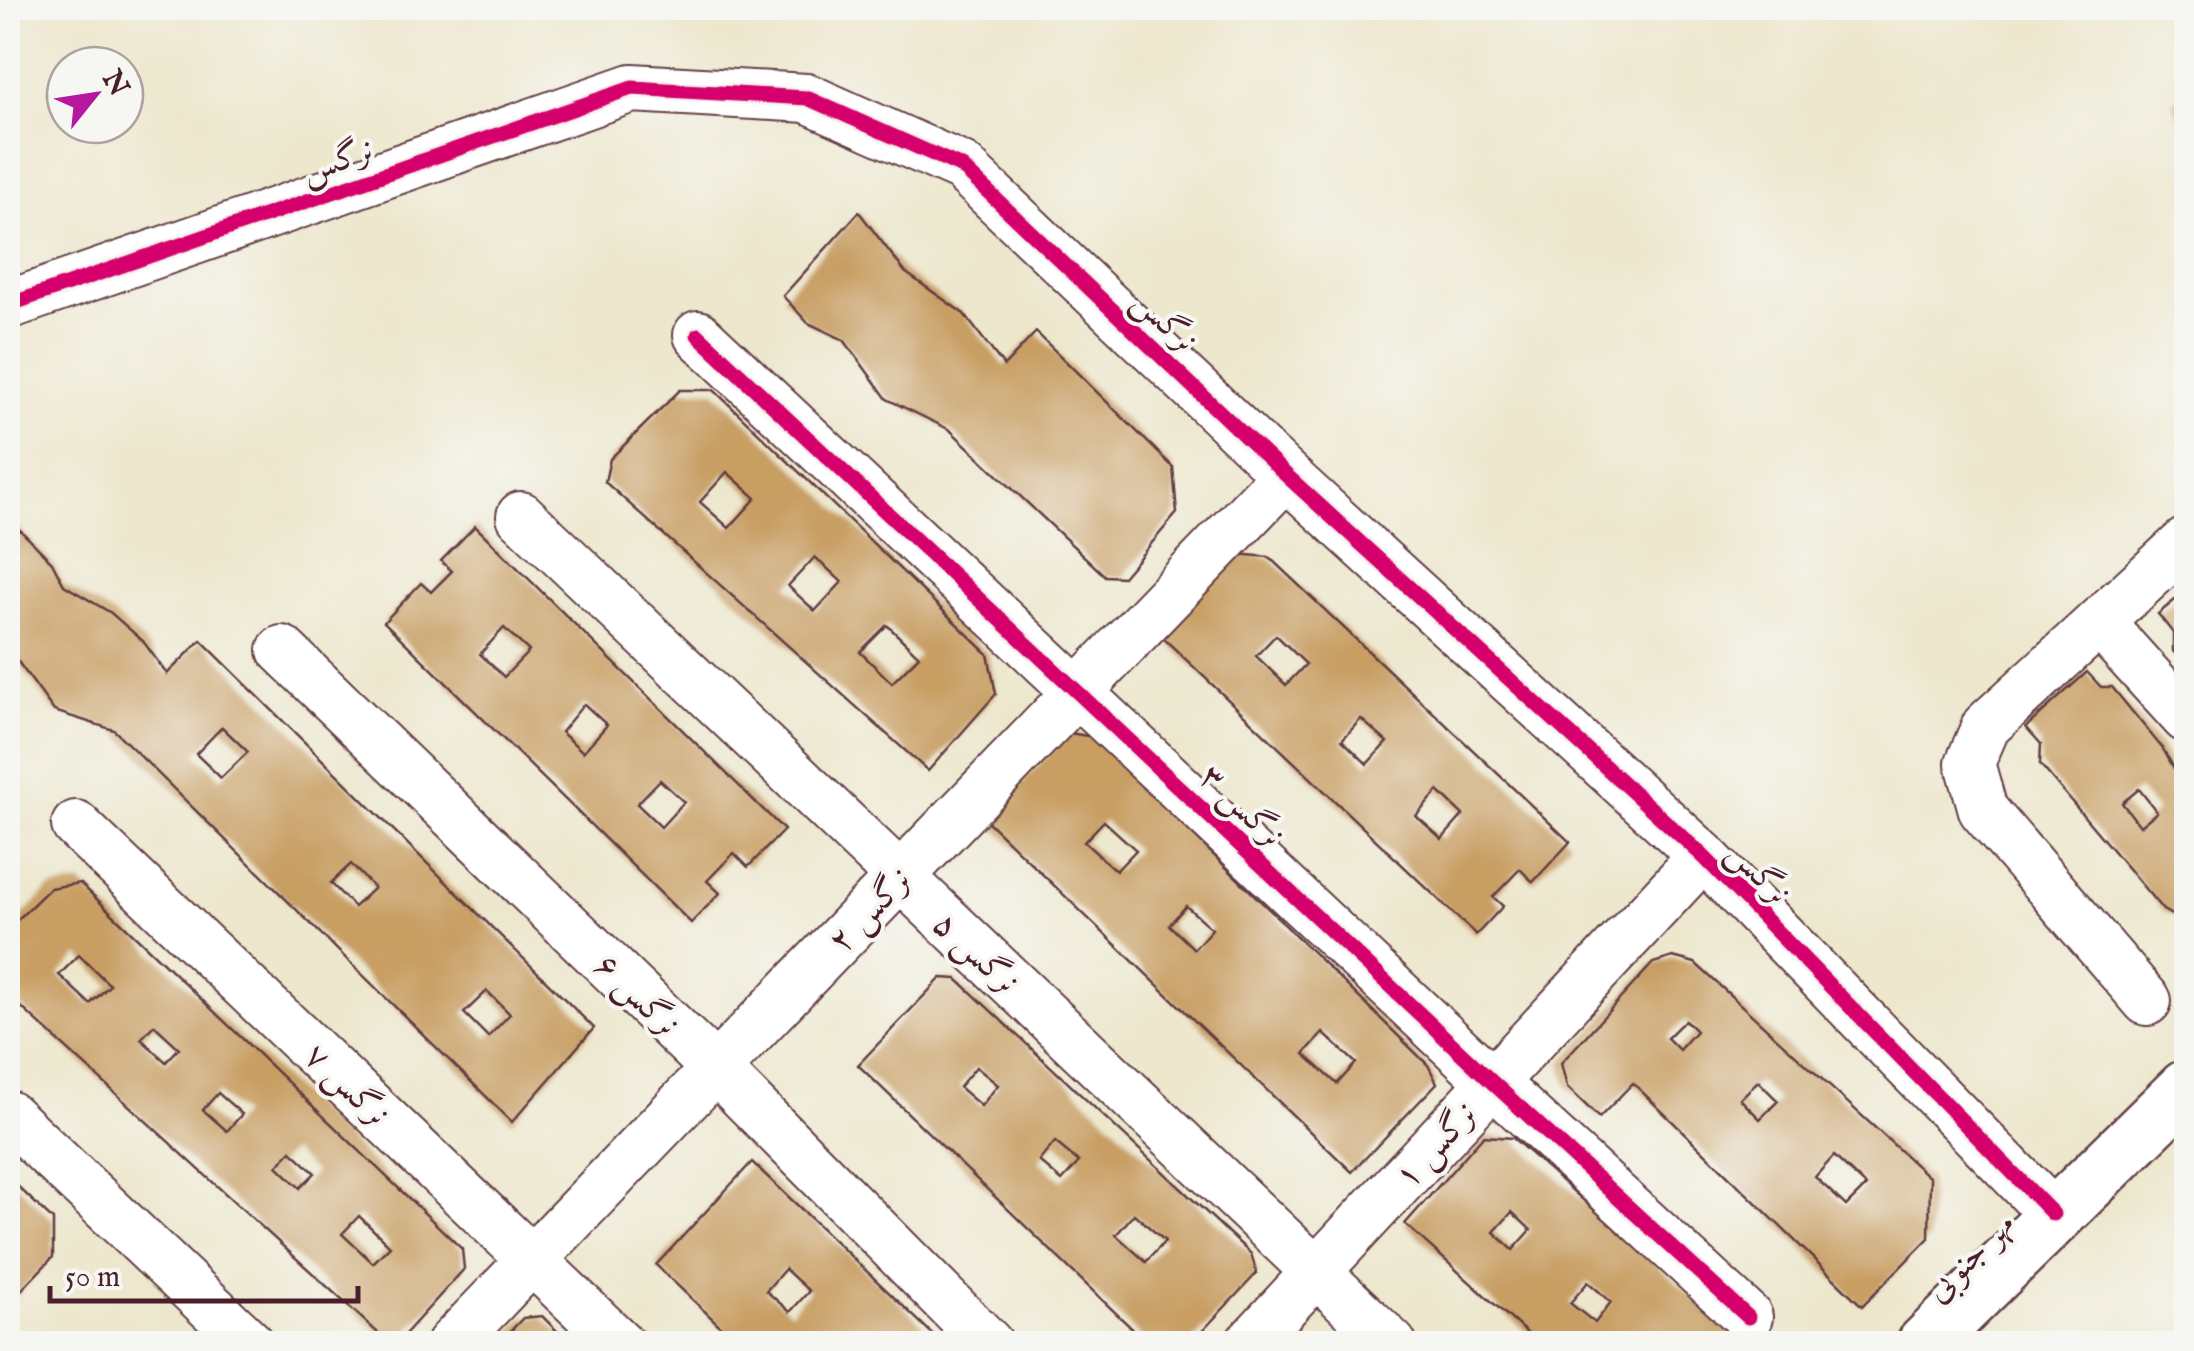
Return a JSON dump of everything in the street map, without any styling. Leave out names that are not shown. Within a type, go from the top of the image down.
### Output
[{"type":"street","name":"نرگس","points":[[8,305],[632,88],[807,98],[962,168],[1286,475],[1703,856],[2053,1214]]},
{"type":"street","name":"نرگس ۳","points":[[698,336],[1492,1082],[1748,1316]]},
{"type":"street","name":"نرگس ۲","points":[[451,1344],[1286,475]]},
{"type":"street","name":"نرگس ۵","points":[[521,516],[898,879],[1318,1270],[1392,1344]]},
{"type":"street","points":[[2147,1000],[1983,810],[1970,764],[1986,726],[2186,542]]},
{"type":"street","points":[[2099,622],[2186,718]]},
{"type":"street","name":"نرگس ۶","points":[[282,650],[716,1069],[989,1344]]},
{"type":"street","name":"نرگس ۷","points":[[76,825],[620,1344]]},
{"type":"street","name":"نرگس ۱","points":[[1249,1344],[1703,856]]},
{"type":"street","name":"مهر جنوبی","points":[[1925,1344],[2053,1214],[2186,1088]]},
{"type":"street","points":[[8,1115],[250,1344]]},
{"type":"building","points":[[2186,96],[2186,136],[2173,102]]},
{"type":"building","points":[[859,212],[905,272],[964,314],[1004,366],[1036,332],[1173,467],[1177,513],[1123,577],[1105,576],[950,430],[887,399],[844,340],[808,323],[783,296]]},
{"type":"building","points":[[680,390],[714,390],[988,654],[996,694],[928,771],[605,482],[610,459]],"holes":[[[727,472],[756,498],[729,528],[700,502]],[[815,557],[842,582],[815,611],[788,586]],[[887,625],[919,656],[892,683],[860,652]]]},
{"type":"building","points":[[8,518],[52,562],[64,585],[111,613],[143,641],[167,674],[201,640],[594,1028],[512,1122],[114,730],[54,711],[8,648]],"holes":[[[222,727],[248,752],[221,778],[196,754]],[[351,864],[374,888],[354,907],[331,883]],[[487,991],[510,1014],[488,1037],[464,1013]]]},
{"type":"building","points":[[475,526],[784,830],[748,867],[734,853],[707,881],[720,893],[691,923],[384,622],[421,583],[431,592],[452,571],[441,561]],"holes":[[[504,628],[529,651],[504,677],[480,654]],[[584,704],[607,725],[583,752],[561,732]],[[660,780],[684,802],[661,827],[637,804]]]},
{"type":"building","points":[[1235,554],[1269,557],[1570,842],[1533,882],[1520,869],[1493,897],[1503,906],[1476,935],[1159,634]],"holes":[[[1276,635],[1306,664],[1286,685],[1256,656]],[[1361,719],[1387,742],[1367,764],[1342,740]],[[1438,791],[1463,815],[1442,839],[1416,816]]]},
{"type":"building","points":[[2186,591],[2186,667],[2173,651],[2173,633],[2158,614]]},
{"type":"building","points":[[2087,672],[2101,687],[2112,687],[2163,749],[2176,772],[2186,777],[2186,923],[2163,910],[2040,764],[2041,744],[2026,727]],"holes":[[[2139,789],[2157,812],[2140,826],[2122,803]]]},
{"type":"building","points":[[1069,733],[1093,737],[1428,1065],[1437,1083],[1352,1172],[986,820]],"holes":[[[1104,821],[1136,850],[1116,871],[1084,842]],[[1186,906],[1212,929],[1194,949],[1169,925]],[[1323,1033],[1356,1063],[1337,1084],[1304,1054]]]},
{"type":"building","points":[[80,883],[462,1249],[464,1269],[396,1344],[390,1344],[8,995],[8,929],[50,888]],"holes":[[[79,955],[110,985],[90,1004],[59,975]],[[154,1025],[179,1048],[166,1062],[141,1039]],[[218,1093],[242,1114],[227,1131],[203,1110]],[[291,1151],[315,1173],[300,1188],[277,1166]],[[359,1216],[390,1246],[373,1263],[342,1234]]]},
{"type":"building","points":[[1673,957],[1695,963],[1930,1178],[1929,1238],[1862,1306],[1633,1083],[1599,1118],[1567,1087],[1561,1063],[1653,963]],"holes":[[[1685,1020],[1696,1031],[1679,1050],[1667,1038]],[[1758,1081],[1778,1101],[1760,1119],[1740,1099]],[[1834,1156],[1866,1186],[1846,1206],[1815,1177]]]},
{"type":"building","points":[[941,978],[957,979],[1251,1254],[1257,1273],[1190,1344],[1148,1344],[858,1065]],"holes":[[[976,1067],[998,1085],[981,1106],[959,1087]],[[1055,1142],[1079,1162],[1062,1181],[1039,1161]],[[1134,1214],[1165,1241],[1146,1262],[1116,1235]]]},
{"type":"building","points":[[1483,1136],[1513,1138],[1746,1344],[1539,1344],[1405,1224]],"holes":[[[1512,1212],[1531,1230],[1513,1250],[1494,1232]],[[1588,1282],[1611,1302],[1595,1323],[1570,1303]]]},
{"type":"building","points":[[752,1162],[943,1344],[739,1344],[656,1265]],"holes":[[[785,1269],[809,1291],[790,1312],[766,1291]]]},
{"type":"building","points":[[8,1177],[53,1220],[53,1257],[8,1304]]},
{"type":"building","points":[[542,1316],[570,1344],[498,1344],[523,1318]]},
{"type":"cycle path","points":[[8,305],[632,88],[807,98],[962,167],[1286,475],[1703,856],[2053,1214]]},
{"type":"cycle path","points":[[698,335],[1492,1082],[1748,1317]]}]
